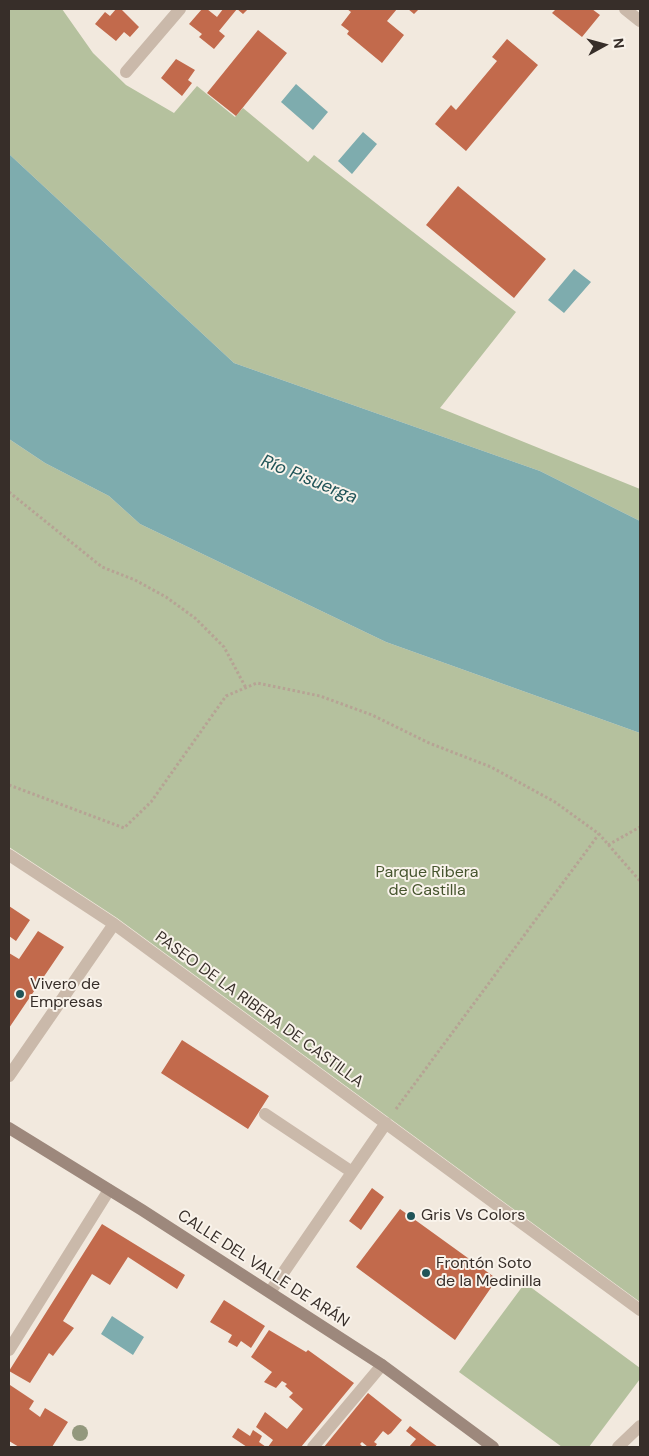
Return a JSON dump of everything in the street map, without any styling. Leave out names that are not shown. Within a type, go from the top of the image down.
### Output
[{"type":"street","points":[[126,72],[180,9]]},
{"type":"street","points":[[625,9],[640,21]]},
{"type":"street","name":"PASEO DE LA RIBERA DE CASTILLA","points":[[9,856],[114,924],[640,1310]]},
{"type":"street","points":[[9,1076],[114,924]]},
{"type":"street","points":[[265,1114],[352,1172]]},
{"type":"street","points":[[270,1292],[386,1123]]},
{"type":"street","name":"CALLE DEL VALLE DE ARÁN","points":[[9,1128],[110,1190],[382,1365],[494,1447]]},
{"type":"street","points":[[9,1350],[110,1190]]},
{"type":"street","points":[[313,1447],[382,1365]]},
{"type":"street","points":[[618,1447],[640,1426]]},
{"type":"path","points":[[9,492],[102,567],[135,580],[166,597],[195,618],[224,646],[246,688]]},
{"type":"path","points":[[9,785],[124,828],[151,802],[226,696],[257,684],[320,696],[372,715],[429,743],[491,767],[556,802],[599,834],[640,881]]},
{"type":"path","points":[[608,845],[640,827]]},
{"type":"path","points":[[386,1123],[599,834]]},
{"type":"green space","points":[[9,9],[62,9],[93,53],[126,85],[174,113],[197,86],[235,117],[243,108],[308,162],[314,155],[516,312],[440,408],[640,489],[640,521],[540,471],[234,363],[9,154]]},
{"type":"green space","name":"Parque Ribera de Castilla","points":[[9,439],[45,463],[109,496],[140,524],[386,642],[640,733],[640,1302],[117,918],[9,847]]},
{"type":"green space","points":[[525,1283],[640,1368],[640,1379],[589,1447],[562,1447],[459,1372]]},
{"type":"water","points":[[296,84],[328,112],[313,130],[281,102]]},
{"type":"water","points":[[363,132],[377,144],[352,174],[338,161]]},
{"type":"water","name":"Río Pisuerga","points":[[9,154],[234,363],[540,471],[640,521],[640,733],[386,642],[140,524],[109,496],[45,463],[9,439]]},
{"type":"water","points":[[574,269],[591,282],[564,313],[548,300]]},
{"type":"water","points":[[112,1316],[144,1337],[133,1355],[101,1334]]},
{"type":"building","points":[[116,9],[121,9],[139,27],[130,37],[124,32],[116,41],[95,24],[105,12],[110,16]]},
{"type":"building","points":[[202,9],[207,9],[217,17],[223,9],[237,9],[219,31],[225,36],[214,49],[199,37],[202,34],[189,24]]},
{"type":"building","points":[[237,9],[248,9],[243,14]]},
{"type":"building","points":[[347,9],[397,9],[387,21],[404,35],[382,63],[347,34],[349,31],[341,25],[351,12]]},
{"type":"building","points":[[408,9],[419,9],[414,14]]},
{"type":"building","points":[[556,9],[592,9],[600,15],[582,37],[552,13]]},
{"type":"building","points":[[258,30],[287,53],[236,116],[207,93]]},
{"type":"building","points":[[507,39],[538,65],[466,151],[435,124],[451,105],[456,110],[497,61],[492,57]]},
{"type":"building","points":[[176,59],[195,70],[188,80],[192,83],[182,96],[161,78]]},
{"type":"building","points":[[458,186],[546,259],[514,298],[426,225]]},
{"type":"building","name":"Vivero de Empresas","points":[[9,906],[30,920],[16,941],[9,936]]},
{"type":"building","name":"Vivero de Empresas","points":[[38,931],[64,947],[9,1028],[9,953],[19,959]]},
{"type":"building","points":[[182,1040],[269,1096],[248,1129],[161,1073]]},
{"type":"building","points":[[372,1188],[384,1197],[361,1230],[349,1221]]},
{"type":"building","name":"Frontón Soto de la Medinilla","points":[[400,1209],[497,1279],[455,1340],[356,1267]]},
{"type":"building","points":[[102,1224],[185,1275],[177,1289],[128,1257],[110,1285],[92,1274],[63,1321],[74,1328],[53,1356],[49,1353],[30,1383],[9,1371]]},
{"type":"building","points":[[224,1300],[265,1326],[251,1348],[241,1341],[237,1347],[228,1342],[232,1335],[210,1322]]},
{"type":"building","points":[[269,1330],[306,1352],[308,1350],[354,1383],[301,1447],[268,1447],[273,1440],[256,1427],[265,1412],[287,1429],[303,1409],[289,1397],[293,1393],[285,1386],[287,1384],[282,1381],[276,1388],[264,1382],[272,1372],[251,1357]]},
{"type":"building","points":[[10,1385],[34,1401],[29,1409],[40,1417],[45,1408],[68,1422],[52,1447],[19,1447],[9,1441]]},
{"type":"building","points":[[368,1393],[402,1420],[388,1435],[383,1431],[374,1442],[377,1444],[375,1447],[368,1447],[362,1442],[360,1444],[363,1447],[324,1447]]},
{"type":"building","points":[[410,1426],[438,1447],[409,1447],[416,1439],[406,1431]]},
{"type":"building","points":[[238,1428],[250,1436],[253,1430],[262,1436],[259,1442],[266,1447],[247,1447],[232,1437]]},
{"type":"place","name":"Vivero de Empresas","points":[[20,994]]},
{"type":"place","name":"Gris Vs Colors","points":[[411,1216]]},
{"type":"place","name":"Frontón Soto de la Medinilla","points":[[426,1273]]}]
